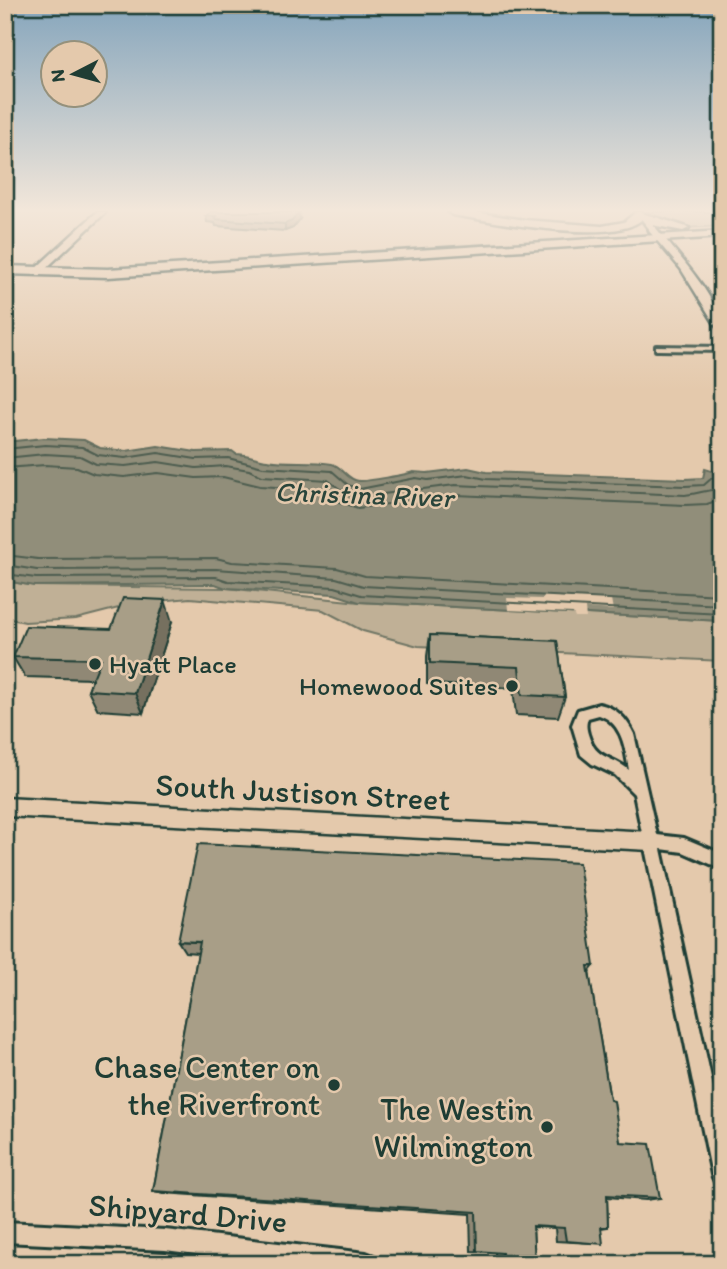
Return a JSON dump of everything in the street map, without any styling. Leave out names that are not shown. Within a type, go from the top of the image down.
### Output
[{"type":"main road","points":[[25,271],[108,274],[150,271]]},
{"type":"street","points":[[685,271],[722,327]]},
{"type":"street","points":[[659,348],[722,349]]},
{"type":"street","points":[[640,790],[620,771],[597,760],[586,751],[579,725],[583,714],[595,710],[606,711],[623,724],[630,741],[722,1175]]},
{"type":"street","name":"South Justison Street","points":[[5,807],[650,841]]},
{"type":"street","points":[[650,841],[684,845],[722,862]]},
{"type":"street","name":"Shipyard Drive","points":[[5,1232],[165,1240],[301,1259],[366,1264]]},
{"type":"shaded area","points":[[5,581],[35,586],[226,588],[359,602],[722,621],[722,661],[418,646],[363,631],[323,610],[190,598],[138,603],[76,619],[25,622],[5,618]]},
{"type":"water","name":"Christina River","points":[[44,438],[84,440],[100,448],[126,451],[158,446],[196,452],[232,451],[275,461],[324,463],[336,465],[351,478],[359,481],[413,472],[468,468],[486,472],[685,479],[703,478],[705,469],[722,474],[722,621],[359,602],[334,594],[226,588],[215,584],[35,586],[5,581],[5,442]]},
{"type":"pier","points":[[543,596],[611,599],[613,610],[585,608],[586,618],[575,618],[573,613],[508,610],[507,598],[543,599]]},
{"type":"building","points":[[123,598],[165,600],[135,693],[88,690],[101,659],[13,657],[26,626],[111,629]]},
{"type":"building","points":[[430,635],[557,641],[565,697],[522,695],[519,667],[430,663]]},
{"type":"building","name":"Chase Center on the Riverfront","points":[[198,844],[579,863],[594,966],[588,966],[610,1100],[614,1101],[620,1142],[650,1144],[660,1198],[607,1195],[608,1227],[601,1227],[603,1244],[566,1241],[564,1228],[533,1226],[535,1264],[502,1264],[502,1253],[477,1251],[476,1212],[153,1191],[200,942],[178,941]]},
{"type":"place","name":"Hyatt Place","points":[[95,664]]},
{"type":"place","name":"Homewood Suites","points":[[512,686]]},
{"type":"place","name":"Chase Center on the Riverfront","points":[[334,1085]]},
{"type":"place","name":"The Westin Wilmington","points":[[547,1127]]}]
